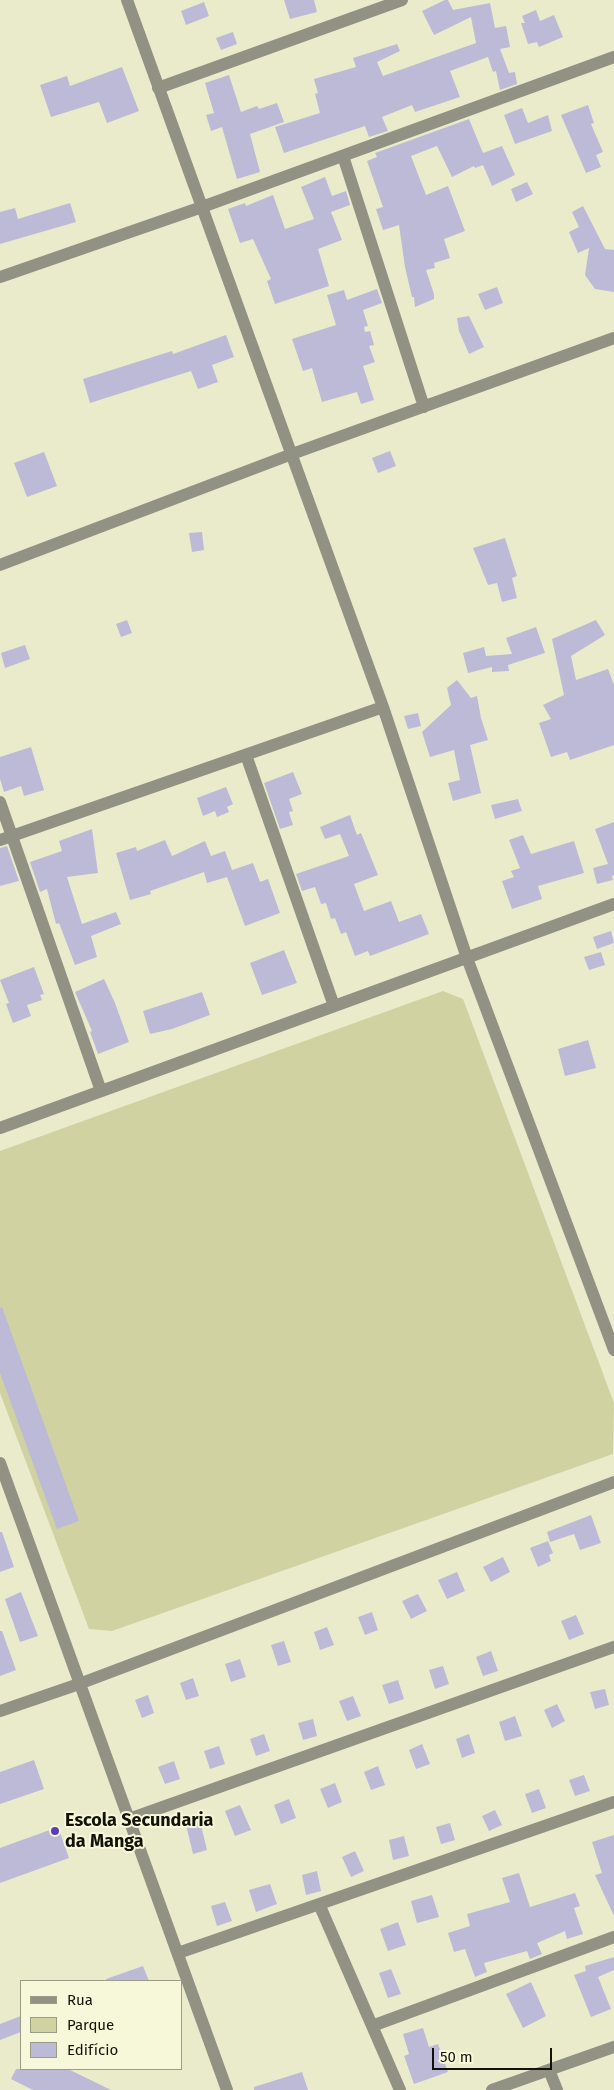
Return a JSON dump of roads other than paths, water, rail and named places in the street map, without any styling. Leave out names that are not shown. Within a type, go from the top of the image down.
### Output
[{"type":"street","points":[[126,0],[383,708],[468,958],[614,1350]]},
{"type":"street","points":[[158,88],[402,0]]},
{"type":"street","points":[[0,277],[202,207],[614,57]]},
{"type":"street","points":[[343,156],[424,407]]},
{"type":"street","points":[[0,565],[292,454],[614,338]]},
{"type":"street","points":[[6,837],[383,708]]},
{"type":"street","points":[[246,754],[334,1006]]},
{"type":"street","points":[[0,802],[6,837],[101,1091]]},
{"type":"street","points":[[0,1128],[614,904]]},
{"type":"street","points":[[0,1463],[227,2090]]},
{"type":"street","points":[[0,1711],[79,1684],[614,1482]]},
{"type":"street","points":[[129,1819],[614,1647]]},
{"type":"street","points":[[178,1953],[614,1802]]},
{"type":"street","points":[[319,1904],[400,2090]]},
{"type":"street","points":[[372,2026],[614,1937]]},
{"type":"street","points":[[492,2090],[614,2047]]},
{"type":"street","points":[[549,2070],[557,2090]]},
{"type":"place","name":"Escola Secundaria da Manga","points":[[55,1831]]}]
